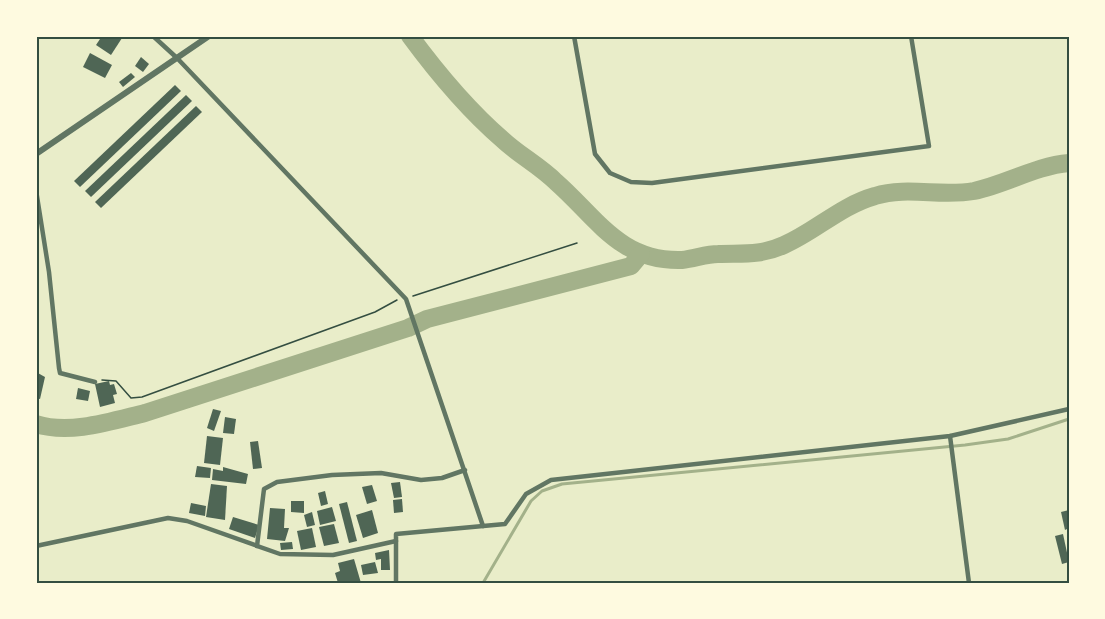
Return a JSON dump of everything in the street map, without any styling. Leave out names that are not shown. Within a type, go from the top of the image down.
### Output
[{"type":"street","points":[[153,36],[177,58],[404,298],[483,526]]},
{"type":"street","points":[[36,154],[209,36]]},
{"type":"street","points":[[574,36],[595,154],[610,173],[631,182],[652,183],[929,146],[911,36]]},
{"type":"street","points":[[36,190],[50,272],[60,373],[95,382]]},
{"type":"street","points":[[396,583],[396,534],[505,524],[526,494],[552,480],[950,436],[1069,409]]},
{"type":"street","points":[[950,436],[969,583]]},
{"type":"street","points":[[257,546],[264,489],[277,482],[359,473],[381,473],[421,480],[442,478],[465,471]]},
{"type":"street","points":[[36,546],[168,518],[187,521],[280,554],[333,555],[396,541]]},
{"type":"path","points":[[95,382],[116,381],[131,398],[142,397],[375,312],[404,298],[418,296],[577,243]]},
{"type":"building","points":[[102,36],[122,38],[111,55],[96,45]]},
{"type":"building","points":[[90,53],[112,65],[105,78],[83,67]]},
{"type":"building","points":[[141,57],[149,64],[143,72],[135,66]]},
{"type":"building","points":[[131,73],[135,77],[123,87],[119,82]]},
{"type":"building","points":[[175,85],[181,91],[80,187],[74,181]]},
{"type":"building","points":[[186,95],[192,101],[91,197],[85,191]]},
{"type":"building","points":[[196,106],[202,112],[101,208],[95,202]]},
{"type":"building","points":[[36,372],[45,377],[40,399],[36,398]]},
{"type":"building","points":[[109,381],[110,385],[114,384],[117,394],[113,395],[115,403],[100,407],[95,384]]},
{"type":"building","points":[[78,388],[90,391],[88,401],[76,399]]},
{"type":"building","points":[[213,409],[221,411],[214,431],[207,428]]},
{"type":"building","points":[[225,417],[236,419],[234,434],[223,433]]},
{"type":"building","points":[[207,436],[223,438],[220,465],[204,463]]},
{"type":"building","points":[[258,441],[262,468],[253,469],[250,442]]},
{"type":"building","points":[[197,466],[211,468],[210,478],[195,477]]},
{"type":"building","points":[[223,467],[248,474],[246,484],[212,480],[213,469],[223,471]]},
{"type":"building","points":[[400,482],[402,497],[394,498],[391,483]]},
{"type":"building","points":[[211,484],[227,486],[225,520],[206,517]]},
{"type":"building","points":[[372,485],[377,501],[367,504],[362,487]]},
{"type":"building","points":[[325,491],[328,504],[321,506],[318,493]]},
{"type":"building","points":[[402,499],[403,512],[394,513],[393,500]]},
{"type":"building","points":[[291,501],[304,501],[304,513],[291,512]]},
{"type":"building","points":[[347,502],[357,541],[349,543],[339,504]]},
{"type":"building","points":[[191,503],[206,506],[205,516],[189,513]]},
{"type":"building","points":[[332,507],[336,521],[320,525],[317,511]]},
{"type":"building","points":[[270,508],[285,509],[284,528],[289,528],[285,541],[267,539]]},
{"type":"building","points":[[372,510],[378,533],[363,538],[356,515]]},
{"type":"building","points":[[1069,510],[1069,528],[1065,530],[1061,512]]},
{"type":"building","points":[[312,512],[315,525],[307,527],[304,515]]},
{"type":"building","points":[[233,517],[259,525],[255,538],[229,529]]},
{"type":"building","points":[[334,524],[339,543],[324,546],[319,527]]},
{"type":"building","points":[[312,528],[316,547],[301,550],[297,531]]},
{"type":"building","points":[[1063,534],[1069,562],[1062,564],[1055,536]]},
{"type":"building","points":[[292,542],[293,549],[281,550],[280,543]]},
{"type":"building","points":[[389,550],[390,570],[381,570],[381,559],[376,560],[375,553]]},
{"type":"building","points":[[354,559],[361,583],[338,583],[335,573],[340,571],[338,563]]},
{"type":"building","points":[[375,562],[378,573],[363,575],[361,565]]},
{"type":"waterway","points":[[410,36],[454,91],[503,140],[550,176],[611,235],[642,254],[660,259],[682,260],[714,254],[767,251],[796,239],[839,212],[875,196],[899,192],[962,193],[974,191],[1033,171],[1069,163]]},
{"type":"waterway","points":[[36,424],[49,427],[77,427],[145,413],[408,328],[427,319],[631,266],[641,254]]},
{"type":"waterway","points":[[483,583],[531,501],[542,491],[562,484],[965,445],[1008,439],[1069,419]]}]
